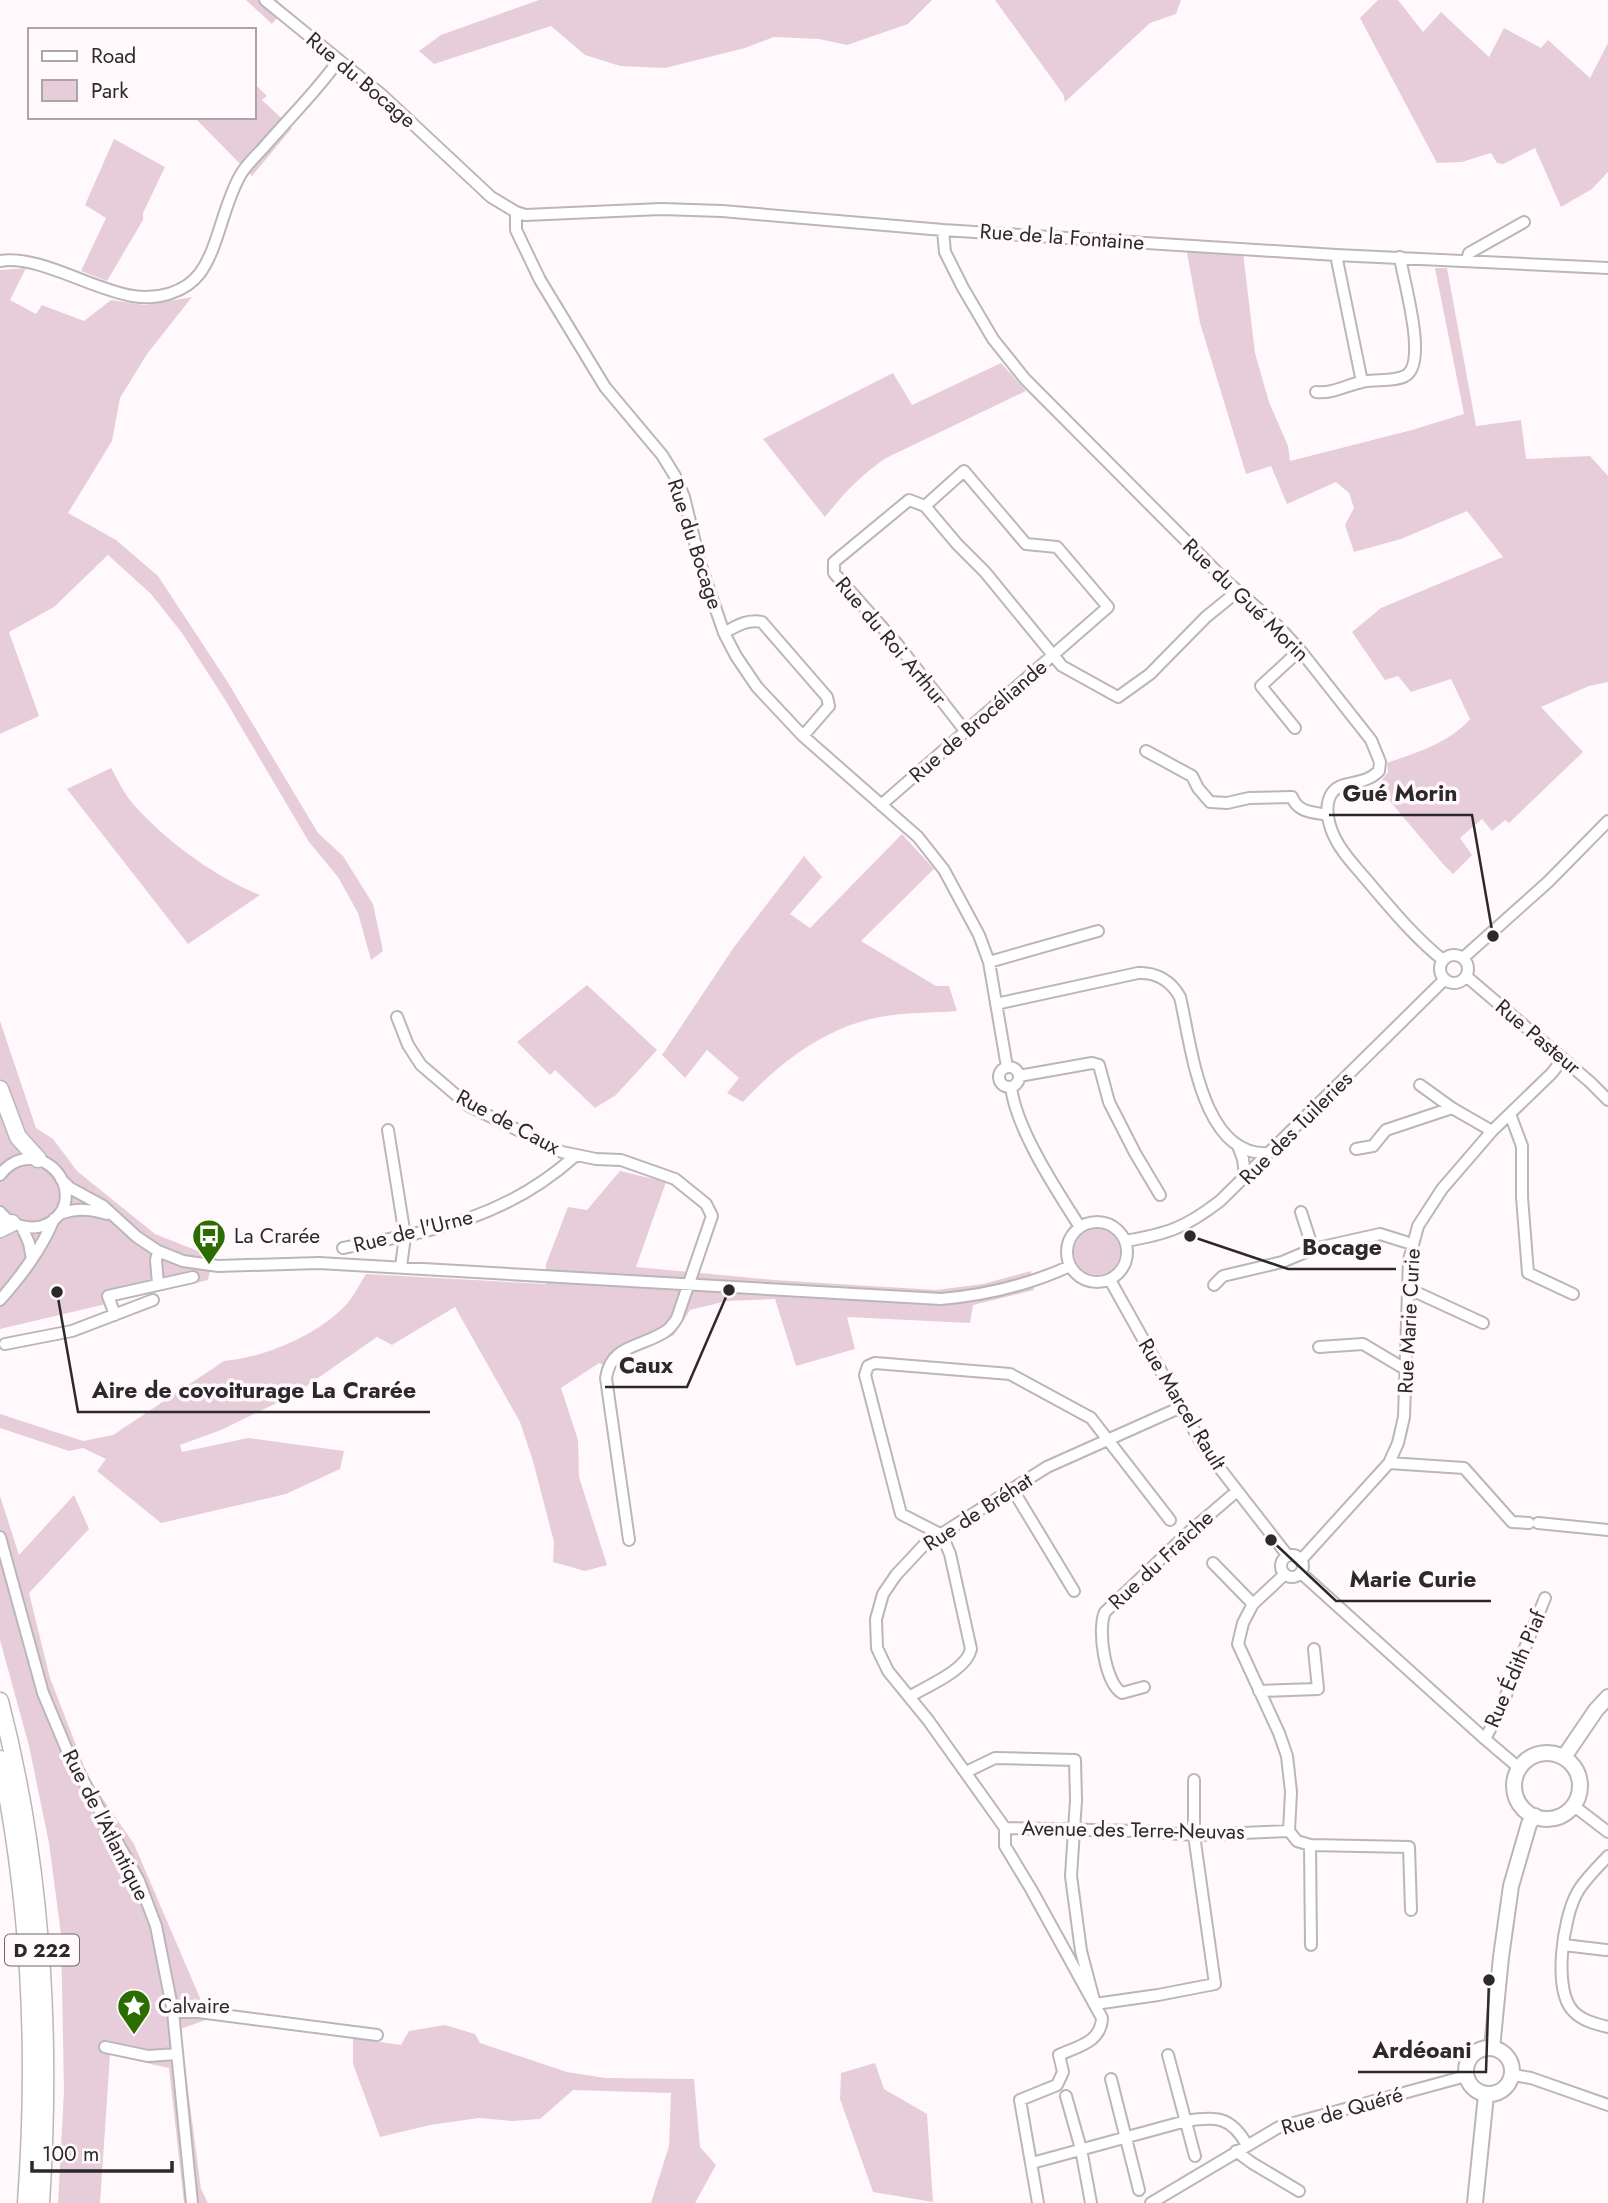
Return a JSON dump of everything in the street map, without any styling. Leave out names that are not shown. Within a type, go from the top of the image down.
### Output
[{"type":"highway","points":[[0,1089],[18,1137],[38,1159]]},
{"type":"highway","name":"D 222","points":[[0,1702],[28,1835],[43,1962],[47,2059],[41,2203]]},
{"type":"highway","name":"D 222","points":[[0,1759],[18,1857],[31,2001],[33,2058],[26,2203]]},
{"type":"main road","points":[[1564,1757],[1608,1697]]},
{"type":"main road","points":[[1544,1753],[1564,1757],[1578,1774],[1579,1796],[1574,1806],[1556,1818],[1545,1819],[1526,1812],[1516,1796],[1516,1777],[1520,1768],[1526,1760],[1544,1753]]},
{"type":"main road","points":[[1492,2048],[1511,1886],[1529,1824],[1535,1816]]},
{"type":"main road","points":[[1485,2048],[1492,2048],[1506,2054],[1513,2075],[1506,2088],[1486,2095],[1473,2089],[1466,2076],[1468,2061],[1472,2055],[1485,2048]]},
{"type":"main road","points":[[1475,2203],[1486,2095]]},
{"type":"street","name":"Rue du Bocage","points":[[265,0],[383,96],[491,197],[516,212],[516,230],[540,280],[605,387],[662,455],[675,476],[684,497],[700,563],[724,633],[736,656],[757,687],[803,736],[918,837],[944,870],[979,935],[989,962],[1007,1067]]},
{"type":"street","points":[[0,261],[10,259],[30,262],[114,293],[137,297],[159,296],[178,291],[201,272],[226,203],[243,170],[338,61]]},
{"type":"street","name":"Rue de la Fontaine","points":[[516,212],[537,215],[661,209],[722,211],[943,230],[1336,255],[1608,268]]},
{"type":"street","points":[[1467,260],[1469,253],[1524,222]]},
{"type":"street","name":"Rue du Gué Morin","points":[[943,230],[945,252],[963,288],[993,340],[1025,379],[1224,579],[1279,627],[1371,740],[1380,762],[1379,771],[1370,780],[1339,787],[1331,794],[1328,815]]},
{"type":"street","points":[[1336,255],[1362,382]]},
{"type":"street","points":[[1316,392],[1327,393],[1362,382],[1405,376],[1414,368],[1416,355],[1413,323],[1400,257]]},
{"type":"street","points":[[964,471],[1027,544],[1057,547],[1108,607],[1053,655],[985,572],[925,506],[964,471]]},
{"type":"street","name":"Rue du Roi Arthur","points":[[925,506],[909,500],[834,562],[834,573],[898,645],[966,732]]},
{"type":"street","name":"Rue de Brocéliande","points":[[881,805],[1053,655],[1062,666],[1118,697],[1150,674],[1206,617],[1238,591]]},
{"type":"street","points":[[724,633],[741,624],[761,622],[827,697],[829,706],[803,736]]},
{"type":"street","points":[[1295,728],[1261,686],[1300,650]]},
{"type":"street","points":[[1146,751],[1192,776],[1210,802],[1292,797],[1303,810],[1328,815],[1335,839],[1344,853],[1391,908],[1443,960]]},
{"type":"street","points":[[1464,958],[1548,882],[1608,821]]},
{"type":"street","points":[[989,962],[1098,931]]},
{"type":"street","points":[[1455,955],[1464,958],[1468,965],[1466,976],[1454,982],[1445,979],[1440,969],[1443,960],[1455,955]]},
{"type":"street","points":[[996,1004],[1138,973],[1160,977],[1175,989],[1180,997],[1202,1096],[1238,1146],[1243,1158],[1245,1176]]},
{"type":"street","name":"Rue Pasteur","points":[[1466,976],[1608,1100]]},
{"type":"street","name":"Rue des Tuileries","points":[[1125,1241],[1163,1235],[1186,1225],[1220,1201],[1445,979]]},
{"type":"street","name":"Rue de Caux","points":[[397,1017],[408,1045],[421,1065],[437,1081],[469,1105],[499,1122],[575,1156]]},
{"type":"street","name":"Rue Marie Curie","points":[[1301,1560],[1389,1463],[1398,1443],[1404,1417],[1407,1288],[1412,1244],[1418,1226],[1442,1189],[1492,1131],[1563,1059]]},
{"type":"street","points":[[1019,1076],[1092,1063],[1099,1065],[1109,1102],[1129,1144],[1160,1195]]},
{"type":"street","points":[[1007,1067],[1013,1068],[1019,1076],[1016,1084],[1011,1087],[1004,1086],[999,1079],[1000,1072],[1007,1067]]},
{"type":"street","points":[[1420,1086],[1492,1131]]},
{"type":"street","points":[[1011,1087],[1024,1126],[1037,1153],[1080,1227]]},
{"type":"street","points":[[1356,1149],[1373,1146],[1386,1130],[1452,1108]]},
{"type":"street","points":[[1510,1114],[1522,1146],[1522,1197],[1528,1273],[1573,1294]]},
{"type":"street","points":[[388,1130],[405,1236],[401,1267]]},
{"type":"street","points":[[1238,1146],[1254,1154],[1269,1153]]},
{"type":"street","points":[[575,1156],[621,1160],[656,1171],[675,1180],[706,1204],[712,1216],[691,1283],[677,1318],[668,1331],[618,1353],[608,1364],[606,1378],[629,1540]]},
{"type":"street","name":"Rue de l'Urne","points":[[343,1248],[453,1225],[499,1207],[558,1171],[575,1156]]},
{"type":"street","points":[[0,1175],[4,1168],[14,1161],[38,1159],[53,1167],[70,1188],[103,1206],[110,1215],[158,1251],[183,1261],[218,1266],[280,1262],[401,1267],[941,1299],[985,1294],[1037,1279],[1069,1266]]},
{"type":"street","points":[[0,1300],[44,1242],[65,1197],[61,1179]]},
{"type":"street","points":[[6,1220],[36,1227],[57,1216],[87,1208],[110,1215]]},
{"type":"street","points":[[1301,1212],[1313,1249]]},
{"type":"street","points":[[6,1220],[29,1243],[32,1259]]},
{"type":"street","points":[[1101,1222],[1119,1232],[1125,1241],[1125,1263],[1119,1273],[1110,1280],[1099,1283],[1087,1281],[1069,1266],[1067,1244],[1072,1234],[1080,1227],[1101,1222]]},
{"type":"street","points":[[1214,1285],[1223,1276],[1282,1262],[1313,1249],[1380,1234],[1412,1244]]},
{"type":"street","points":[[158,1251],[158,1284]]},
{"type":"street","points":[[115,1315],[108,1296],[193,1277]]},
{"type":"street","name":"Rue Marcel Rault","points":[[1110,1280],[1204,1448],[1287,1556]]},
{"type":"street","points":[[1407,1288],[1483,1323]]},
{"type":"street","points":[[5,1344],[72,1331],[153,1300]]},
{"type":"street","points":[[1319,1347],[1363,1344],[1405,1369]]},
{"type":"street","points":[[909,1697],[962,1665],[970,1656],[971,1649],[950,1554],[942,1535],[901,1514],[865,1375],[868,1366],[875,1363],[1010,1374],[1091,1418],[1170,1520]]},
{"type":"street","name":"Rue de Bréhat","points":[[928,1720],[888,1671],[877,1648],[876,1619],[883,1594],[896,1575],[924,1545],[1047,1466],[1180,1408]]},
{"type":"street","points":[[1389,1463],[1464,1468],[1512,1522],[1608,1530]]},
{"type":"street","points":[[1013,1490],[1074,1591]]},
{"type":"street","name":"Rue du Fraîche","points":[[1144,1687],[1122,1693],[1114,1685],[1100,1633],[1105,1612],[1188,1533],[1237,1491]]},
{"type":"street","name":"Rue de l'Atlantique","points":[[0,1537],[44,1693],[69,1755],[139,1881],[156,1926],[173,2012],[192,2203]]},
{"type":"street","points":[[1287,1556],[1295,1556],[1301,1560],[1301,1573],[1292,1577],[1285,1574],[1281,1565],[1287,1556]]},
{"type":"street","points":[[1213,1563],[1253,1604]]},
{"type":"street","points":[[1301,1573],[1485,1740],[1520,1768]]},
{"type":"street","points":[[1285,1574],[1253,1604],[1243,1623],[1238,1644],[1287,1756],[1291,1792],[1289,1831],[1297,1841],[1310,1844],[1409,1847],[1411,1910]]},
{"type":"street","name":"Rue Édith Piaf","points":[[1485,1740],[1500,1710],[1545,1598]]},
{"type":"street","points":[[1259,1691],[1318,1689],[1314,1649]]},
{"type":"street","name":"Avenue des Terre-Neuvas","points":[[928,1720],[1005,1828],[1194,1835],[1289,1831]]},
{"type":"street","points":[[966,1772],[995,1758],[1075,1760],[1076,1800],[1071,1876],[1081,1951],[1095,2004]]},
{"type":"street","points":[[1095,2004],[1158,1996],[1215,1984],[1194,1835],[1194,1780]]},
{"type":"street","points":[[1574,1806],[1608,1832]]},
{"type":"street","points":[[1005,1828],[1005,1846],[1102,2018],[1101,2029],[1094,2040],[1059,2055],[1063,2072],[1057,2085],[1020,2100],[1038,2203]]},
{"type":"street","points":[[1310,1844],[1311,1945]]},
{"type":"street","points":[[1608,1856],[1578,1891],[1569,1910],[1560,1986],[1574,2013],[1586,2021],[1608,2027]]},
{"type":"street","points":[[1564,1945],[1606,1950]]},
{"type":"street","points":[[173,2012],[199,2012],[377,2035]]},
{"type":"street","points":[[105,2047],[148,2056],[177,2054]]},
{"type":"street","points":[[1168,2055],[1195,2156]]},
{"type":"street","points":[[1513,2075],[1531,2078],[1608,2105]]},
{"type":"street","name":"Rue de Quéré","points":[[1151,2203],[1279,2127],[1466,2076]]},
{"type":"street","points":[[1111,2079],[1139,2190]]},
{"type":"street","points":[[1066,2096],[1081,2150],[1091,2203]]},
{"type":"street","points":[[1032,2163],[1212,2116],[1224,2120],[1247,2145]]},
{"type":"street","points":[[1236,2151],[1300,2191]]},
{"type":"green space","points":[[246,0],[277,0],[285,8],[272,24]]},
{"type":"green space","points":[[539,0],[932,0],[908,24],[847,45],[819,39],[774,37],[745,48],[665,68],[620,66],[585,55],[551,26],[434,64],[419,51],[441,35]]},
{"type":"green space","points":[[995,0],[1181,0],[1176,14],[1150,23],[1065,102],[1063,94]]},
{"type":"green space","points":[[1378,0],[1398,0],[1423,32],[1441,12],[1489,57],[1504,28],[1541,48],[1548,40],[1590,78],[1608,43],[1608,172],[1592,189],[1561,207],[1535,148],[1503,164],[1497,163],[1491,153],[1462,162],[1437,163],[1360,18]]},
{"type":"green space","points":[[256,85],[267,96],[262,100],[292,128],[252,176],[196,119],[256,119]]},
{"type":"green space","points":[[114,139],[165,167],[143,213],[143,220],[107,281],[81,271],[106,218],[85,205]]},
{"type":"green space","points":[[1191,249],[1243,252],[1255,353],[1269,402],[1288,446],[1290,461],[1464,414],[1435,268],[1447,268],[1476,426],[1521,420],[1526,459],[1590,456],[1608,476],[1608,682],[1589,686],[1541,707],[1583,752],[1509,823],[1505,820],[1492,831],[1482,819],[1460,838],[1472,855],[1453,874],[1377,786],[1388,772],[1387,763],[1442,741],[1470,719],[1451,679],[1411,692],[1398,676],[1385,680],[1352,632],[1381,608],[1503,557],[1467,511],[1401,539],[1354,552],[1345,525],[1354,508],[1349,493],[1336,482],[1287,504],[1271,466],[1246,474],[1200,323],[1187,253]]},
{"type":"green space","points":[[26,268],[10,300],[36,314],[42,305],[84,321],[111,300],[145,305],[192,297],[147,354],[120,398],[112,441],[68,513],[116,540],[158,576],[227,681],[318,833],[343,856],[373,904],[383,951],[371,960],[358,913],[338,877],[309,842],[224,698],[182,633],[151,594],[108,555],[54,607],[9,632],[39,716],[0,734],[0,270]]},
{"type":"green space","points":[[1001,363],[1026,391],[886,458],[853,485],[825,517],[763,439],[893,373],[912,405]]},
{"type":"green space","points":[[111,768],[130,801],[161,832],[209,868],[260,895],[188,944],[67,789]]},
{"type":"green space","points":[[902,834],[934,869],[861,941],[936,986],[949,986],[957,1011],[889,1015],[841,1029],[788,1060],[743,1102],[727,1093],[739,1078],[707,1050],[685,1078],[662,1055],[734,947],[804,856],[822,877],[790,914],[810,928]]},
{"type":"green space","points":[[587,985],[657,1050],[616,1095],[595,1108],[555,1070],[550,1075],[517,1042]]},
{"type":"green space","points":[[0,1021],[36,1128],[53,1139],[77,1171],[155,1234],[213,1257],[208,1280],[0,1329]]},
{"type":"green space","points":[[620,1171],[666,1182],[636,1267],[774,1280],[936,1290],[983,1284],[1031,1271],[1034,1290],[973,1305],[970,1323],[847,1317],[855,1349],[796,1366],[775,1299],[727,1301],[690,1310],[674,1335],[627,1356],[613,1369],[599,1363],[561,1388],[578,1440],[579,1477],[607,1565],[585,1571],[553,1562],[554,1542],[520,1422],[455,1307],[392,1345],[377,1337],[295,1394],[221,1430],[180,1445],[182,1452],[248,1438],[344,1451],[340,1469],[286,1494],[161,1523],[97,1471],[106,1459],[83,1448],[69,1451],[0,1428],[0,1414],[83,1441],[113,1435],[224,1361],[255,1355],[303,1337],[346,1305],[366,1274],[546,1284],[546,1264],[568,1207],[587,1210]]},
{"type":"green space","points":[[1097,1229],[1113,1236],[1120,1252],[1113,1268],[1097,1275],[1081,1268],[1074,1252],[1081,1236]]},
{"type":"green space","points":[[74,1495],[89,1529],[29,1593],[50,1678],[89,1779],[134,1844],[209,2019],[180,2029],[201,2189],[208,2203],[184,2203],[169,2068],[110,2055],[100,2203],[58,2203],[64,2091],[61,1934],[49,1843],[29,1746],[0,1640],[0,1496],[19,1555]]},
{"type":"green space","points":[[445,2025],[475,2034],[480,2043],[567,2072],[605,2078],[694,2079],[700,2147],[716,2165],[695,2203],[651,2203],[669,2146],[671,2093],[573,2090],[540,2119],[512,2121],[479,2118],[430,2125],[380,2137],[353,2064],[353,2038],[401,2045],[409,2031]]},
{"type":"green space","points":[[875,2063],[884,2089],[927,2114],[933,2202],[873,2192],[840,2099],[841,2073]]},
{"type":"place","name":"Gué Morin","points":[[1493,936]]},
{"type":"place","name":"Bocage","points":[[1190,1236]]},
{"type":"place","name":"La Crarée","points":[[209,1266]]},
{"type":"place","name":"Caux","points":[[729,1290]]},
{"type":"place","name":"Aire de covoiturage La Crarée","points":[[57,1292]]},
{"type":"place","name":"Marie Curie","points":[[1271,1540]]},
{"type":"place","name":"Ardéoani","points":[[1489,1980]]},
{"type":"place","name":"Calvaire","points":[[134,2036]]}]
